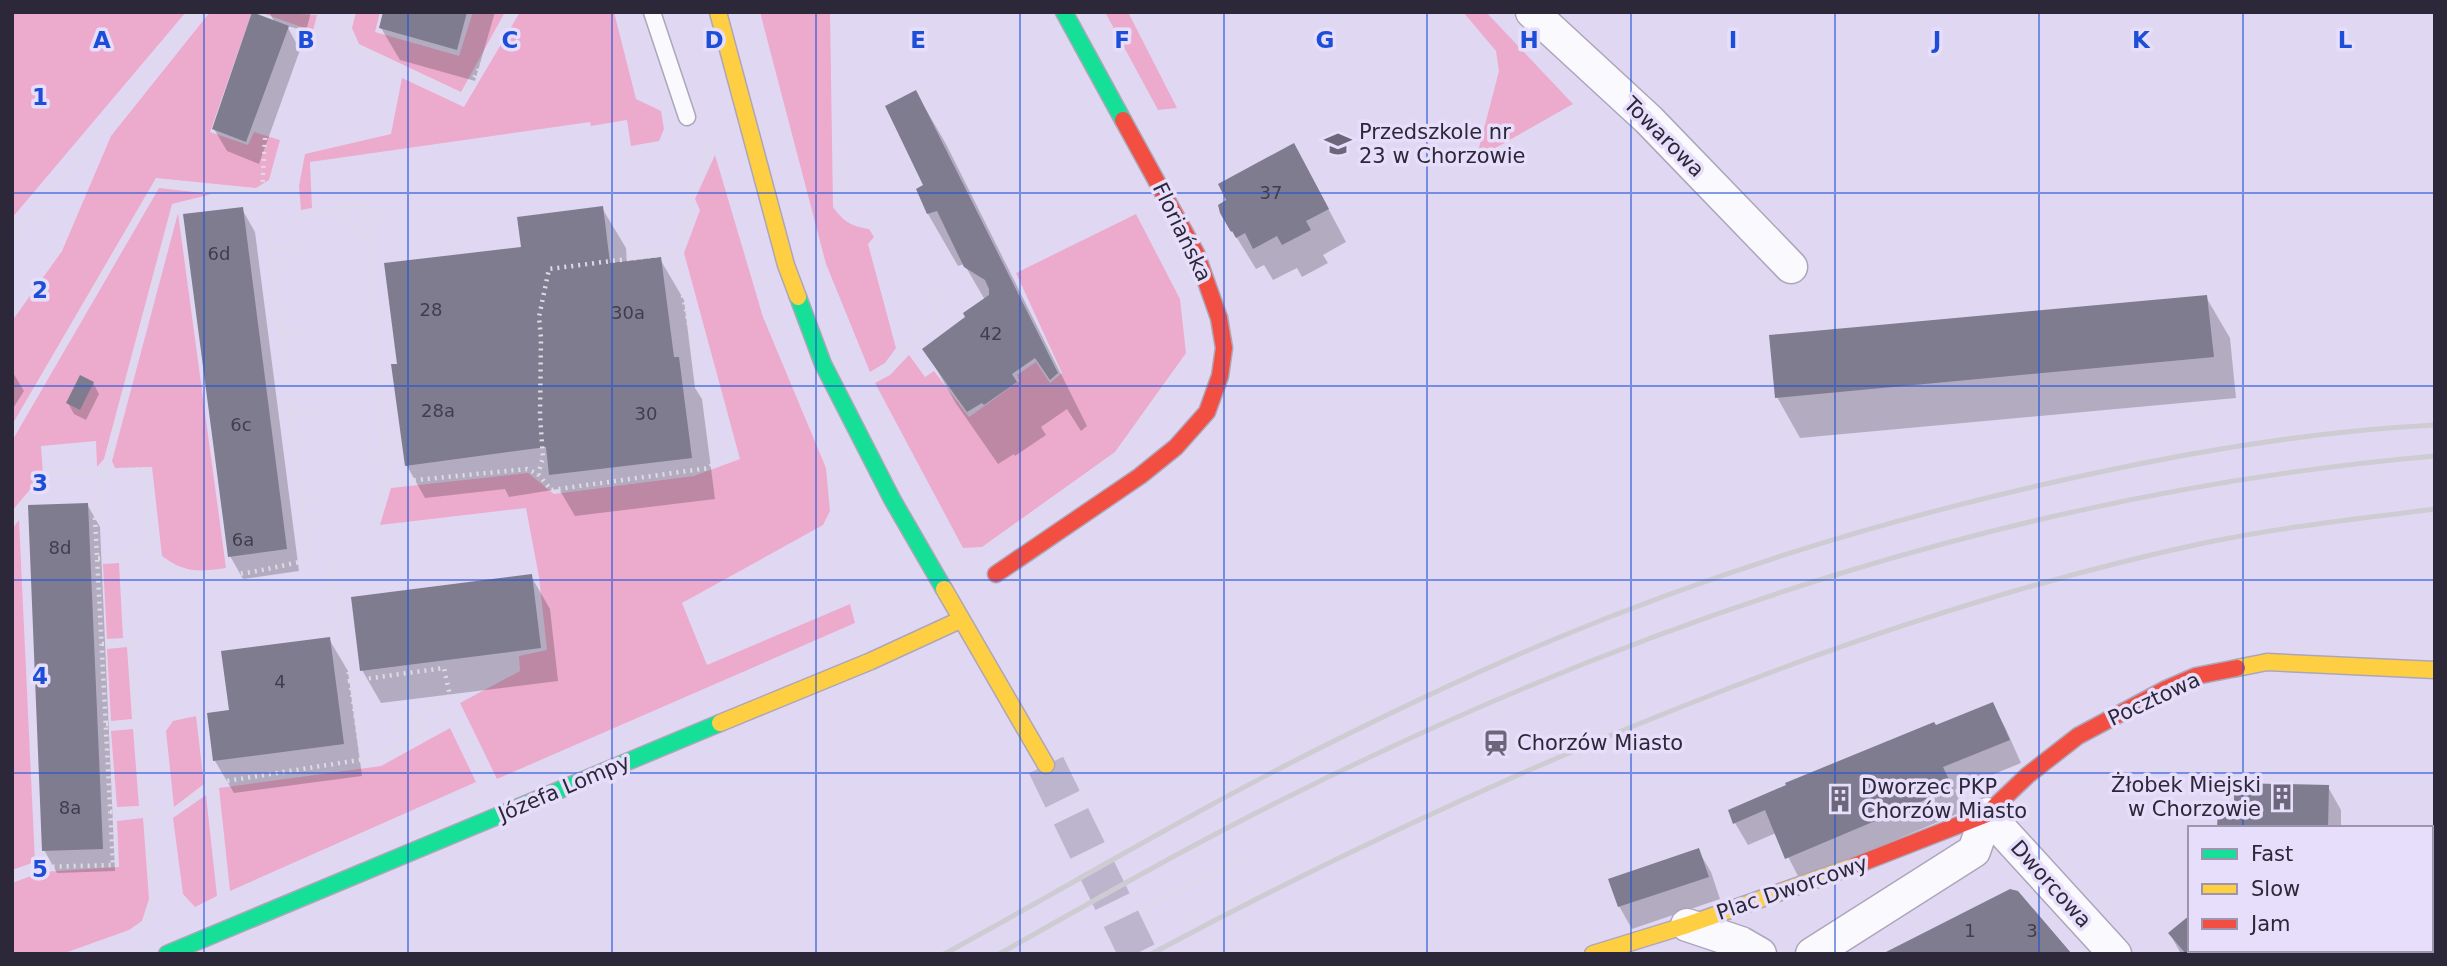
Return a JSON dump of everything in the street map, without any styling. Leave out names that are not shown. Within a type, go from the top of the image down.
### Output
[{"type":"street","points":[[718,12],[776,231],[806,322],[840,400],[892,499],[1046,765]]},
{"type":"street","name":"Floriańska","points":[[996,574],[1140,476],[1176,447],[1207,412],[1220,376],[1224,348],[1219,318],[1196,253],[1064,12]]},
{"type":"street","name":"Towarowa","points":[[1532,12],[1649,120],[1791,267]]},
{"type":"street","name":"Józefa Lompy","points":[[168,953],[859,667],[960,620]]},
{"type":"street","name":"Pocztowa","points":[[1987,814],[2028,775],[2078,736],[2196,676],[2267,662],[2435,670]]},
{"type":"street","points":[[1812,954],[1974,851],[1987,814]]},
{"type":"street","name":"Plac Dworcowy","points":[[1593,954],[1687,925],[1884,855],[1987,814]]},
{"type":"street","name":"Dworcowa","points":[[1987,814],[2115,954]]},
{"type":"street","points":[[1687,925],[1741,943],[1760,954]]},
{"type":"lane","points":[[652,12],[687,117]]},
{"type":"path","points":[[12,238],[198,12]]},
{"type":"path","points":[[347,29],[356,47],[463,97],[512,12]]},
{"type":"path","points":[[52,473],[145,470],[151,547],[171,572],[192,577],[218,576],[309,560],[262,192],[265,138]]},
{"type":"path","points":[[678,232],[710,148],[721,143]]},
{"type":"path","points":[[12,431],[156,184],[240,191],[288,191]]},
{"type":"path","points":[[12,876],[42,867],[113,864],[95,518],[104,471],[174,209],[240,191]]},
{"type":"path","points":[[678,242],[684,237],[694,210],[691,199]]},
{"type":"path","points":[[300,213],[366,205],[386,483],[373,529]]},
{"type":"path","points":[[330,209],[369,238]]},
{"type":"path","points":[[270,250],[295,248]]},
{"type":"path","points":[[386,483],[527,469],[538,474],[551,489],[709,468],[717,459],[674,253],[549,269],[538,317],[541,338],[540,415],[543,458],[538,474]]},
{"type":"path","points":[[871,377],[885,371],[941,314],[927,300]]},
{"type":"path","points":[[282,336],[305,334]]},
{"type":"path","points":[[291,416],[315,414]]},
{"type":"path","points":[[12,519],[30,495]]},
{"type":"path","points":[[301,501],[325,499]]},
{"type":"path","points":[[98,558],[136,556]]},
{"type":"path","points":[[333,568],[362,759]]},
{"type":"path","points":[[102,644],[145,640]]},
{"type":"path","points":[[130,642],[154,903],[144,925]]},
{"type":"path","points":[[350,681],[444,668],[450,696],[413,717]]},
{"type":"path","points":[[406,740],[396,720],[410,713],[420,732]]},
{"type":"path","points":[[110,812],[172,811],[214,783],[378,757],[453,713],[492,788]]},
{"type":"path","points":[[106,724],[138,724]]},
{"type":"path","points":[[214,783],[225,898]]},
{"type":"path","points":[[1141,910],[1249,855]]},
{"type":"shaded area","points":[[12,12],[186,12],[12,218]]},
{"type":"shaded area","points":[[210,12],[252,12],[210,132],[248,145],[254,132],[280,140],[269,180],[256,188],[156,178],[12,425],[12,321],[62,251],[111,136]]},
{"type":"shaded area","points":[[259,12],[317,15],[313,31]]},
{"type":"shaded area","points":[[356,12],[380,12],[375,32],[459,56],[473,12],[505,12],[461,92],[359,44],[352,28]]},
{"type":"shaded area","points":[[520,12],[614,12],[636,99],[661,111],[664,129],[659,141],[631,146],[627,120],[591,126],[590,122],[310,162],[312,208],[301,210],[299,186],[305,154],[391,134],[402,78],[464,107]]},
{"type":"shaded area","points":[[760,12],[830,12],[833,207],[844,220],[869,229],[874,237],[868,244],[896,348],[885,363],[870,372],[826,264]]},
{"type":"shaded area","points":[[1105,12],[1128,12],[1177,108],[1158,110]]},
{"type":"shaded area","points":[[1463,12],[1486,12],[1573,104],[1476,159],[1499,71],[1496,51]]},
{"type":"shaded area","points":[[715,155],[763,317],[826,468],[830,511],[823,525],[682,603],[707,665],[850,604],[855,623],[497,779],[460,703],[520,671],[519,656],[547,650],[539,577],[526,508],[380,525],[391,488],[528,473],[554,494],[694,476],[740,459],[684,253],[700,210],[695,199]]},
{"type":"shaded area","points":[[159,188],[212,194],[172,204],[104,459],[97,467],[96,441],[41,446],[43,474],[12,511],[12,441]]},
{"type":"shaded area","points":[[178,213],[226,568],[192,570],[178,566],[162,556],[152,467],[115,468],[112,461]]},
{"type":"shaded area","points":[[1136,214],[1180,299],[1186,353],[1115,452],[982,547],[963,548],[875,383],[890,375],[909,355],[925,377],[934,371],[969,417],[1019,381],[1017,375],[1036,362],[1050,383],[1062,373],[1016,273]]},
{"type":"shaded area","points":[[19,520],[35,862],[12,870],[12,529]]},
{"type":"shaded area","points":[[119,563],[123,638],[107,639],[103,564]]},
{"type":"shaded area","points":[[127,647],[132,719],[111,721],[107,649]]},
{"type":"shaded area","points":[[196,716],[204,784],[174,807],[166,731],[173,721]]},
{"type":"shaded area","points":[[450,728],[476,782],[230,891],[219,788],[381,766]]},
{"type":"shaded area","points":[[133,729],[139,806],[117,807],[111,731]]},
{"type":"shaded area","points":[[206,795],[217,896],[195,907],[183,894],[173,818]]},
{"type":"shaded area","points":[[143,818],[149,899],[142,921],[129,930],[62,954],[12,954],[12,883],[42,872],[119,867],[117,821]]},
{"type":"building","points":[[252,12],[289,26],[246,142],[212,129]]},
{"type":"building","points":[[383,12],[467,12],[457,50],[379,28]]},
{"type":"building","points":[[916,90],[1058,373],[1050,380],[1035,358],[1012,374],[1017,382],[984,405],[982,403],[967,412],[922,349],[965,317],[963,313],[989,295],[989,289],[985,280],[964,267],[937,211],[927,214],[916,189],[923,185],[885,106]]},
{"type":"building","points":[[1294,143],[1329,209],[1306,221],[1311,230],[1282,245],[1277,236],[1253,249],[1245,233],[1236,238],[1220,213],[1218,205],[1226,200],[1218,184]]},
{"type":"building","points":[[603,206],[610,263],[661,257],[674,357],[679,357],[692,458],[549,475],[546,447],[405,466],[391,364],[397,364],[384,263],[521,247],[517,217]]},
{"type":"building","points":[[243,207],[287,549],[228,557],[183,214]]},
{"type":"building","points":[[2207,295],[2214,357],[1775,398],[1769,335]]},
{"type":"building","points":[[80,375],[94,382],[80,410],[66,403]]},
{"type":"building","points":[[88,503],[103,849],[42,851],[28,505]]},
{"type":"building","points":[[532,574],[541,648],[360,671],[351,597]]},
{"type":"building","points":[[330,637],[344,744],[213,761],[207,713],[229,710],[221,651]]},
{"type":"building","name":"Dworzec PKP Chorzów Miasto","points":[[1993,702],[2010,740],[1943,767],[1953,788],[1785,859],[1765,810],[1733,824],[1728,810],[1786,785],[1785,783],[1934,722],[1936,725]]},
{"type":"building","name":"Żłobek Miejski w Chorzowie","points":[[2234,783],[2329,785],[2328,826],[2217,826],[2218,808],[2234,810]]},
{"type":"building","points":[[1699,848],[1709,877],[1618,907],[1608,879]]},
{"type":"building","points":[[2010,889],[2018,891],[2072,954],[1882,954]]},
{"type":"building","points":[[2435,900],[2433,942],[2433,902]]},
{"type":"building","points":[[2188,917],[2188,952],[2272,954],[2186,954],[2168,933]]},
{"type":"tunnel","points":[[1046,765],[1138,954]]},
{"type":"railway","points":[[944,954],[1228,796],[1352,732],[1522,653],[1681,590],[1882,526],[2086,475],[2259,443],[2435,425]]},
{"type":"railway","points":[[999,954],[1189,848],[1304,789],[1438,726],[1575,668],[1713,615],[1854,569],[1997,530],[2141,498],[2288,473],[2435,456]]},
{"type":"railway","points":[[1151,954],[1348,853],[1550,761],[1749,680],[1877,634],[2007,593],[2204,543],[2290,528],[2435,509]]},
{"type":"traffic: fast","points":[[1064,12],[1123,120]]},
{"type":"traffic: fast","points":[[798,297],[823,364],[892,499],[944,589]]},
{"type":"traffic: fast","points":[[167,954],[720,723]]},
{"type":"traffic: slow","points":[[718,12],[786,265],[798,297]]},
{"type":"traffic: slow","points":[[944,589],[1046,765]]},
{"type":"traffic: slow","points":[[720,723],[871,661],[960,620]]},
{"type":"traffic: slow","points":[[2237,668],[2267,662],[2435,670]]},
{"type":"traffic: slow","points":[[1593,954],[1687,925],[1854,866]]},
{"type":"traffic: jam","points":[[996,574],[1140,476],[1176,447],[1207,412],[1220,376],[1224,348],[1219,318],[1196,253],[1123,120]]},
{"type":"traffic: jam","points":[[1854,866],[1987,814],[2028,775],[2078,736],[2196,676],[2237,668]]},
{"type":"place","name":"Przedszkole nr 23 w Chorzowie","points":[[1338,144]]},
{"type":"place","name":"Chorzów Miasto","points":[[1496,743]]},
{"type":"place","name":"Żłobek Miejski w Chorzowie","points":[[2282,797]]},
{"type":"place","name":"Dworzec PKP Chorzów Miasto","points":[[1840,799]]}]
